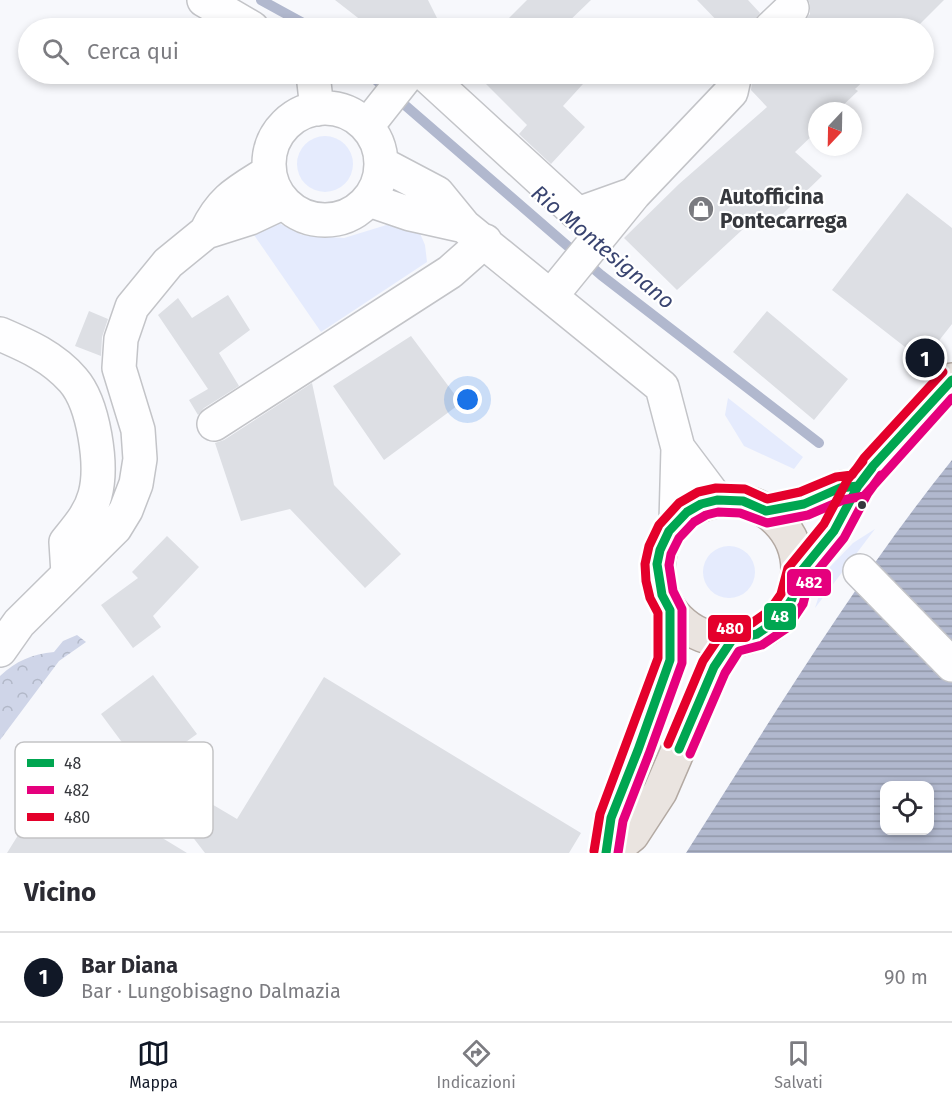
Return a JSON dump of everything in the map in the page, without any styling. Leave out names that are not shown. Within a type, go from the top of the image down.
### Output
[{"type":"main road","points":[[798,575],[834,531],[858,486],[873,466],[952,380]]},
{"type":"main road","points":[[766,511],[804,504],[840,488],[858,486]]},
{"type":"main road","points":[[717,500],[743,501],[766,511],[776,519],[791,538],[798,562],[798,575],[792,599],[778,620],[757,634],[732,640],[714,639],[697,633],[682,623],[670,610],[660,587],[657,564],[664,540],[676,522],[701,504],[717,500]]},
{"type":"main road","points":[[606,853],[611,818],[670,660],[670,610]]},
{"type":"main road","points":[[610,853],[633,835],[660,792],[714,667],[732,640]]},
{"type":"street","points":[[204,0],[235,18]]},
{"type":"street","points":[[314,84],[317,109]]},
{"type":"street","points":[[374,116],[352,115],[335,109],[317,109],[304,112],[291,119],[274,142],[269,157],[269,172],[274,188],[284,202],[299,214],[318,220],[336,220],[355,213],[369,200],[379,183],[382,164],[374,116],[400,84]]},
{"type":"street","points":[[435,84],[578,214],[634,194]]},
{"type":"street","points":[[560,286],[634,194],[730,92],[732,84]]},
{"type":"street","points":[[382,164],[437,193],[474,234]]},
{"type":"street","points":[[207,232],[215,213],[234,194],[269,172]]},
{"type":"street","points":[[369,200],[474,234],[560,286],[662,387],[678,448],[676,522]]},
{"type":"street","points":[[0,650],[19,623],[115,528],[126,510],[136,484],[140,459],[138,430],[119,368],[121,339],[132,307],[168,263],[207,232],[250,218],[284,202]]},
{"type":"street","points":[[214,424],[450,272],[474,234]]},
{"type":"street","points":[[0,334],[40,352],[53,361],[76,383],[87,406],[97,448],[98,483],[87,515],[66,542],[68,574]]},
{"type":"street","points":[[678,448],[717,500]]},
{"type":"street","points":[[860,571],[952,666]]},
{"type":"shaded area","points":[[319,136],[331,136],[345,144],[353,158],[351,175],[345,184],[331,192],[319,192],[302,180],[297,170],[297,158],[309,141]]},
{"type":"shaded area","points":[[275,221],[302,235],[344,238],[393,223],[419,231],[425,245],[427,262],[321,332],[252,232]]},
{"type":"shaded area","points":[[728,398],[803,457],[794,469],[744,446],[725,415]]},
{"type":"shaded area","points":[[952,460],[952,853],[686,853],[814,653],[881,555]]},
{"type":"shaded area","points":[[875,529],[815,608],[827,570],[853,543]]},
{"type":"shaded area","points":[[724,546],[734,546],[743,550],[751,558],[755,572],[751,586],[743,594],[734,598],[724,598],[715,594],[707,586],[703,577],[703,567],[707,558],[715,550]]},
{"type":"green space","points":[[77,635],[86,642],[59,661],[0,740],[0,676],[25,659],[54,652],[63,641]]},
{"type":"building","points":[[335,0],[428,0],[437,18],[358,18]]},
{"type":"building","points":[[527,0],[591,0],[572,18],[509,18]]},
{"type":"building","points":[[697,0],[748,0],[760,13],[756,18],[714,18]]},
{"type":"building","points":[[808,0],[944,0],[926,18],[807,18],[810,14]]},
{"type":"building","points":[[486,84],[583,84],[563,106],[585,127],[551,164],[519,134],[527,125]]},
{"type":"building","points":[[752,84],[860,84],[855,89],[858,91],[846,102],[808,102],[808,140],[795,152],[822,176],[766,230],[754,219],[677,290],[624,238],[679,184],[767,107],[751,90]]},
{"type":"building","points":[[907,193],[952,228],[952,324],[923,361],[832,290]]},
{"type":"building","points":[[228,295],[250,330],[219,353],[239,386],[204,408],[198,415],[189,400],[208,389],[158,315],[178,298],[192,318]]},
{"type":"building","points":[[89,311],[108,319],[102,337],[101,356],[75,346]]},
{"type":"building","points":[[767,311],[848,379],[814,420],[733,352]]},
{"type":"building","points":[[411,336],[461,403],[384,460],[333,386]]},
{"type":"building","points":[[312,383],[334,485],[401,554],[365,588],[290,509],[241,521],[215,443],[224,440]]},
{"type":"building","points":[[167,536],[199,567],[153,616],[161,627],[133,648],[101,605],[138,578],[132,572]]},
{"type":"building","points":[[153,675],[197,734],[186,742],[122,742],[101,714]]},
{"type":"building","points":[[324,677],[581,833],[569,853],[205,853],[193,838],[213,838],[213,805],[237,819]]},
{"type":"building","points":[[16,838],[162,838],[187,853],[7,853]]},
{"type":"waterway","name":"Rio Montesignano","points":[[261,0],[294,18]]},
{"type":"waterway","name":"Rio Montesignano","points":[[381,84],[601,275],[819,443]]},
{"type":"transit line","name":"480","points":[[594,851],[600,814],[658,658],[658,613],[650,598],[645,564],[649,546],[659,525],[679,503],[698,492],[716,488],[745,489],[767,499],[800,492],[836,477],[852,475],[864,458],[943,372]]},
{"type":"transit line","name":"48","points":[[606,853],[611,818],[670,660],[670,610],[662,595],[657,564],[660,550],[669,531],[687,512],[701,504],[717,500],[743,501],[766,511],[804,504],[840,488],[858,486],[873,466],[952,380]]},
{"type":"transit line","name":"482","points":[[618,853],[623,821],[682,663],[682,609],[673,591],[669,565],[671,554],[679,538],[694,522],[706,515],[718,512],[740,513],[767,523],[808,515],[843,500],[864,496],[952,398]]},
{"type":"transit line","name":"480","points":[[668,744],[703,661],[722,633],[728,629],[752,623],[769,611],[781,594],[788,568],[824,524],[848,479],[863,461]]},
{"type":"transit line","name":"48","points":[[679,749],[714,667],[732,640],[757,634],[778,620],[792,599],[798,575],[834,531],[858,486],[872,468]]},
{"type":"transit line","name":"482","points":[[690,754],[725,673],[739,651],[762,645],[787,628],[803,604],[809,581],[844,538],[868,493],[881,475]]},
{"type":"place","name":"Autofficina Pontecarrega","points":[[701,209]]},
{"type":"place","name":"Bar Diana","points":[[925,358]]}]
